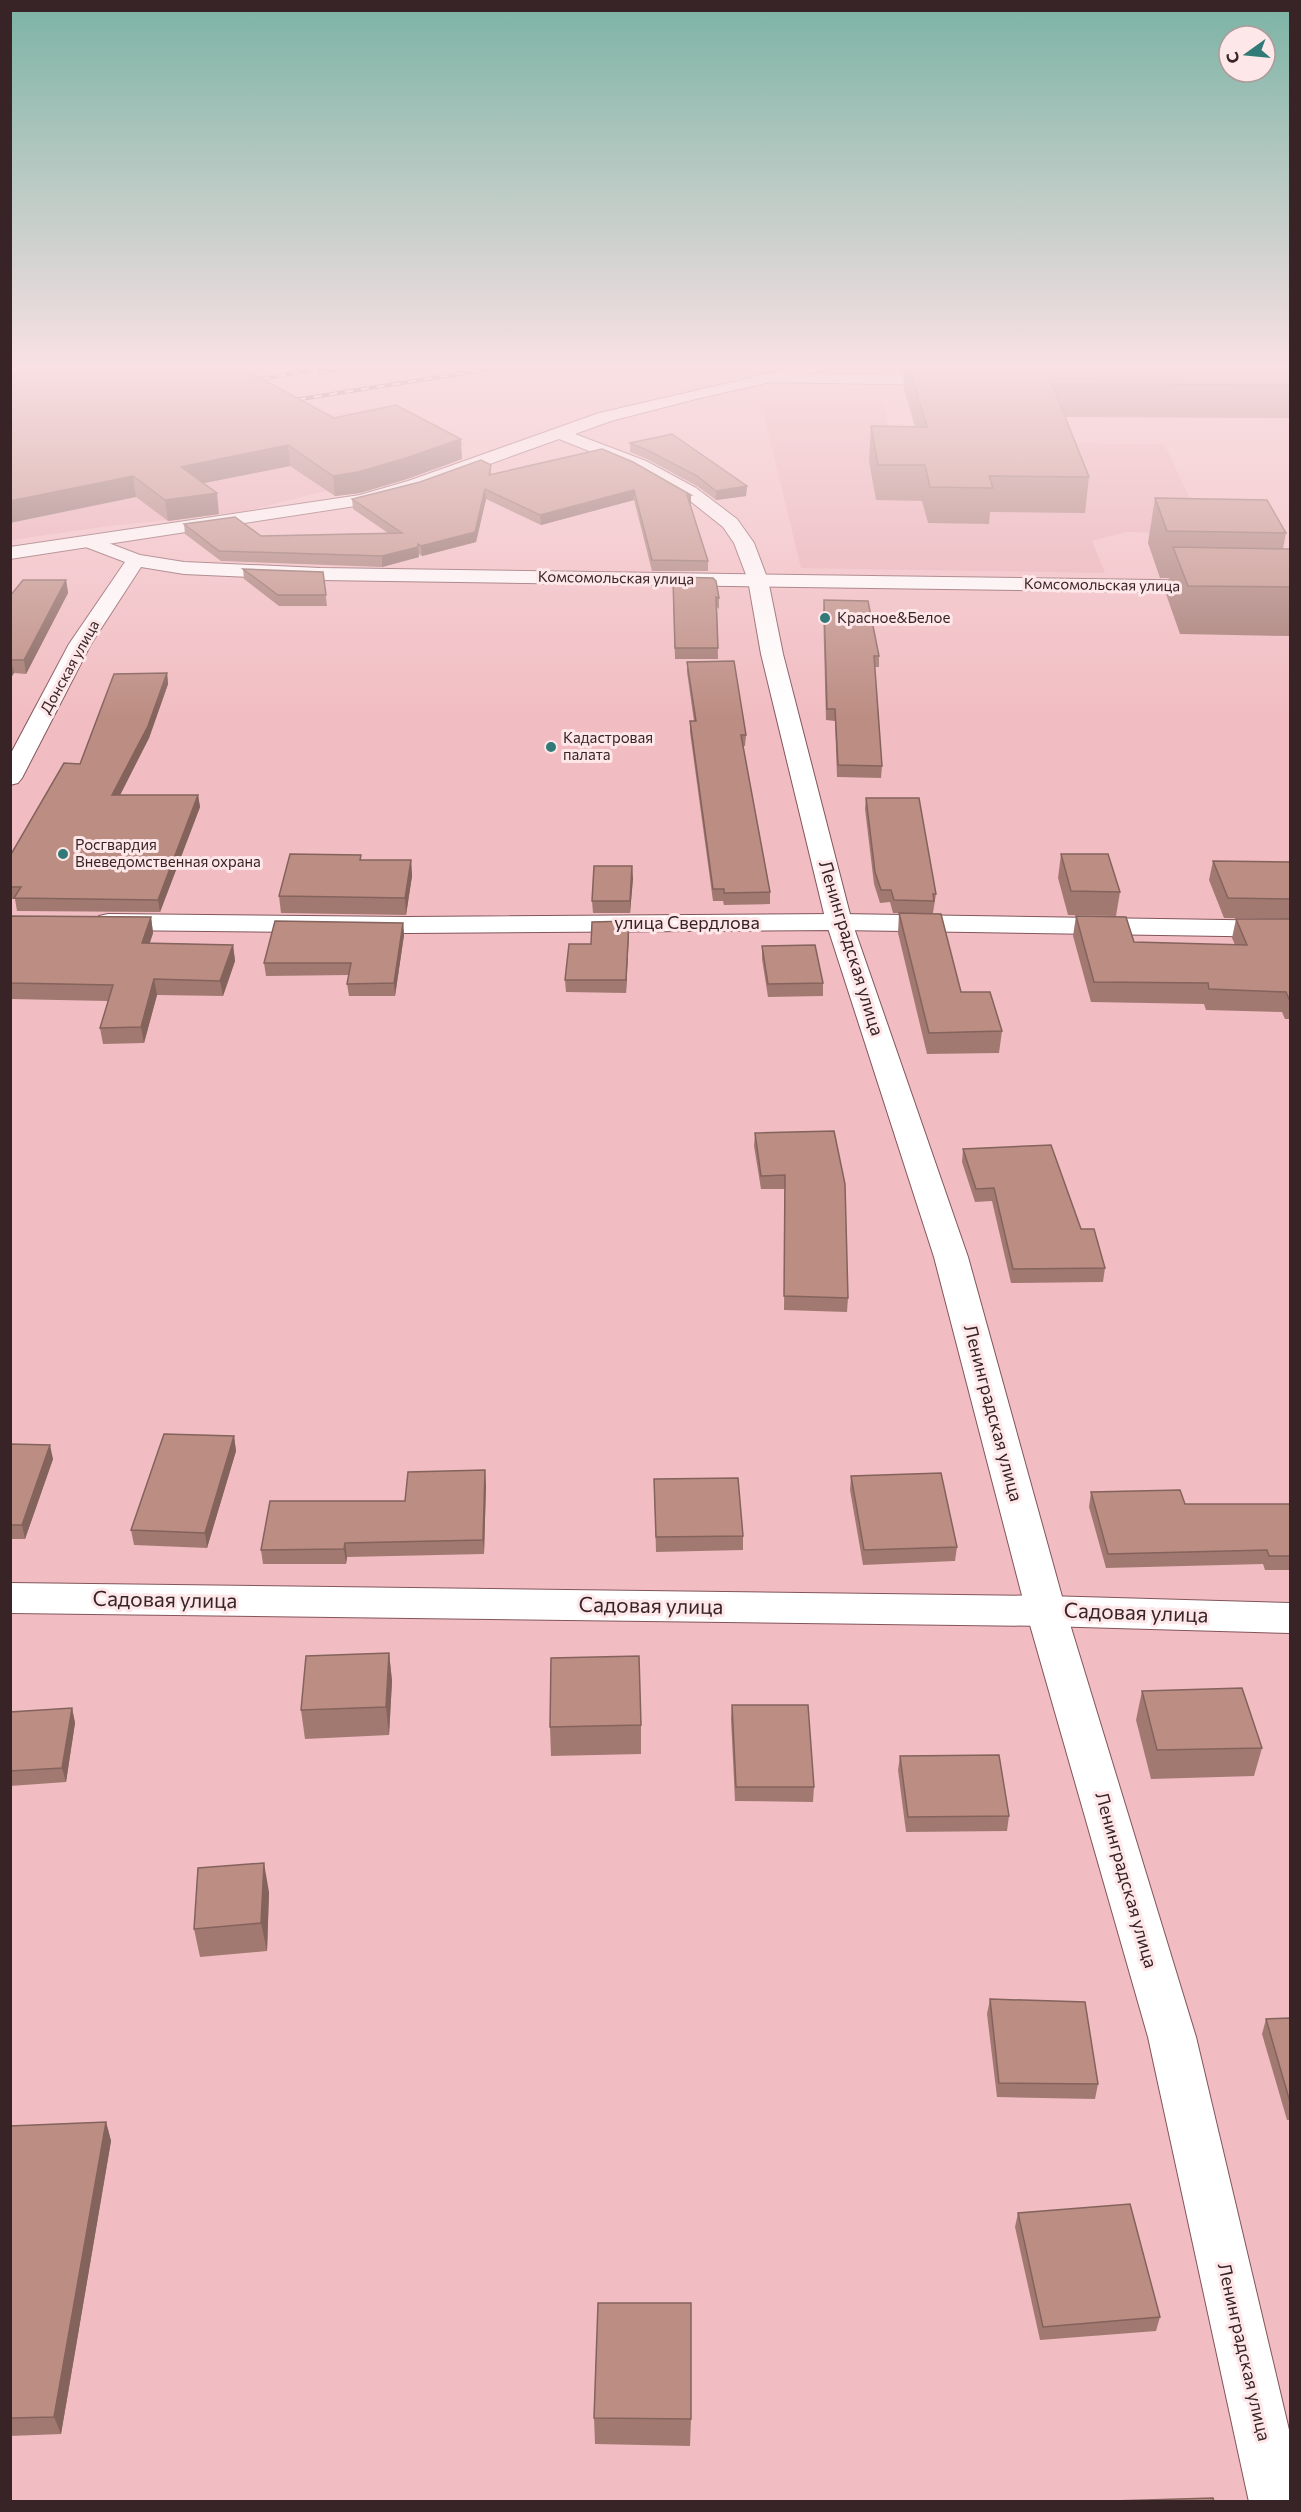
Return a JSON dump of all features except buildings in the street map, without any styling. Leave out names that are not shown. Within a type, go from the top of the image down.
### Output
[{"type":"street","points":[[10,553],[362,500],[416,484]]},
{"type":"street","name":"Ленинградская улица","points":[[676,484],[711,507],[730,523],[744,543],[758,580],[772,654],[839,922],[951,1257],[1046,1611],[1172,2037],[1278,2502]]},
{"type":"street","name":"Комсомольская улица","points":[[90,542],[136,560],[184,568],[320,574],[1290,588]]},
{"type":"street","name":"Донская улица","points":[[10,778],[80,644],[136,560]]},
{"type":"street","name":"улица Свердлова","points":[[81,922],[408,925],[839,922],[1290,929]]},
{"type":"street","name":"Садовая улица","points":[[10,1598],[1046,1611],[1290,1618]]},
{"type":"shaded area","points":[[10,484],[352,484],[242,512],[110,526],[11,540]]},
{"type":"shaded area","points":[[781,484],[1183,484],[1207,534],[1126,532],[1092,541],[1105,573],[801,568]]},
{"type":"place","name":"Красное&Белое","points":[[825,618]]},
{"type":"place","name":"Кадастровая палата","points":[[551,747]]},
{"type":"place","name":"Росгвардия Вневедомственная охрана","points":[[63,854]]}]
